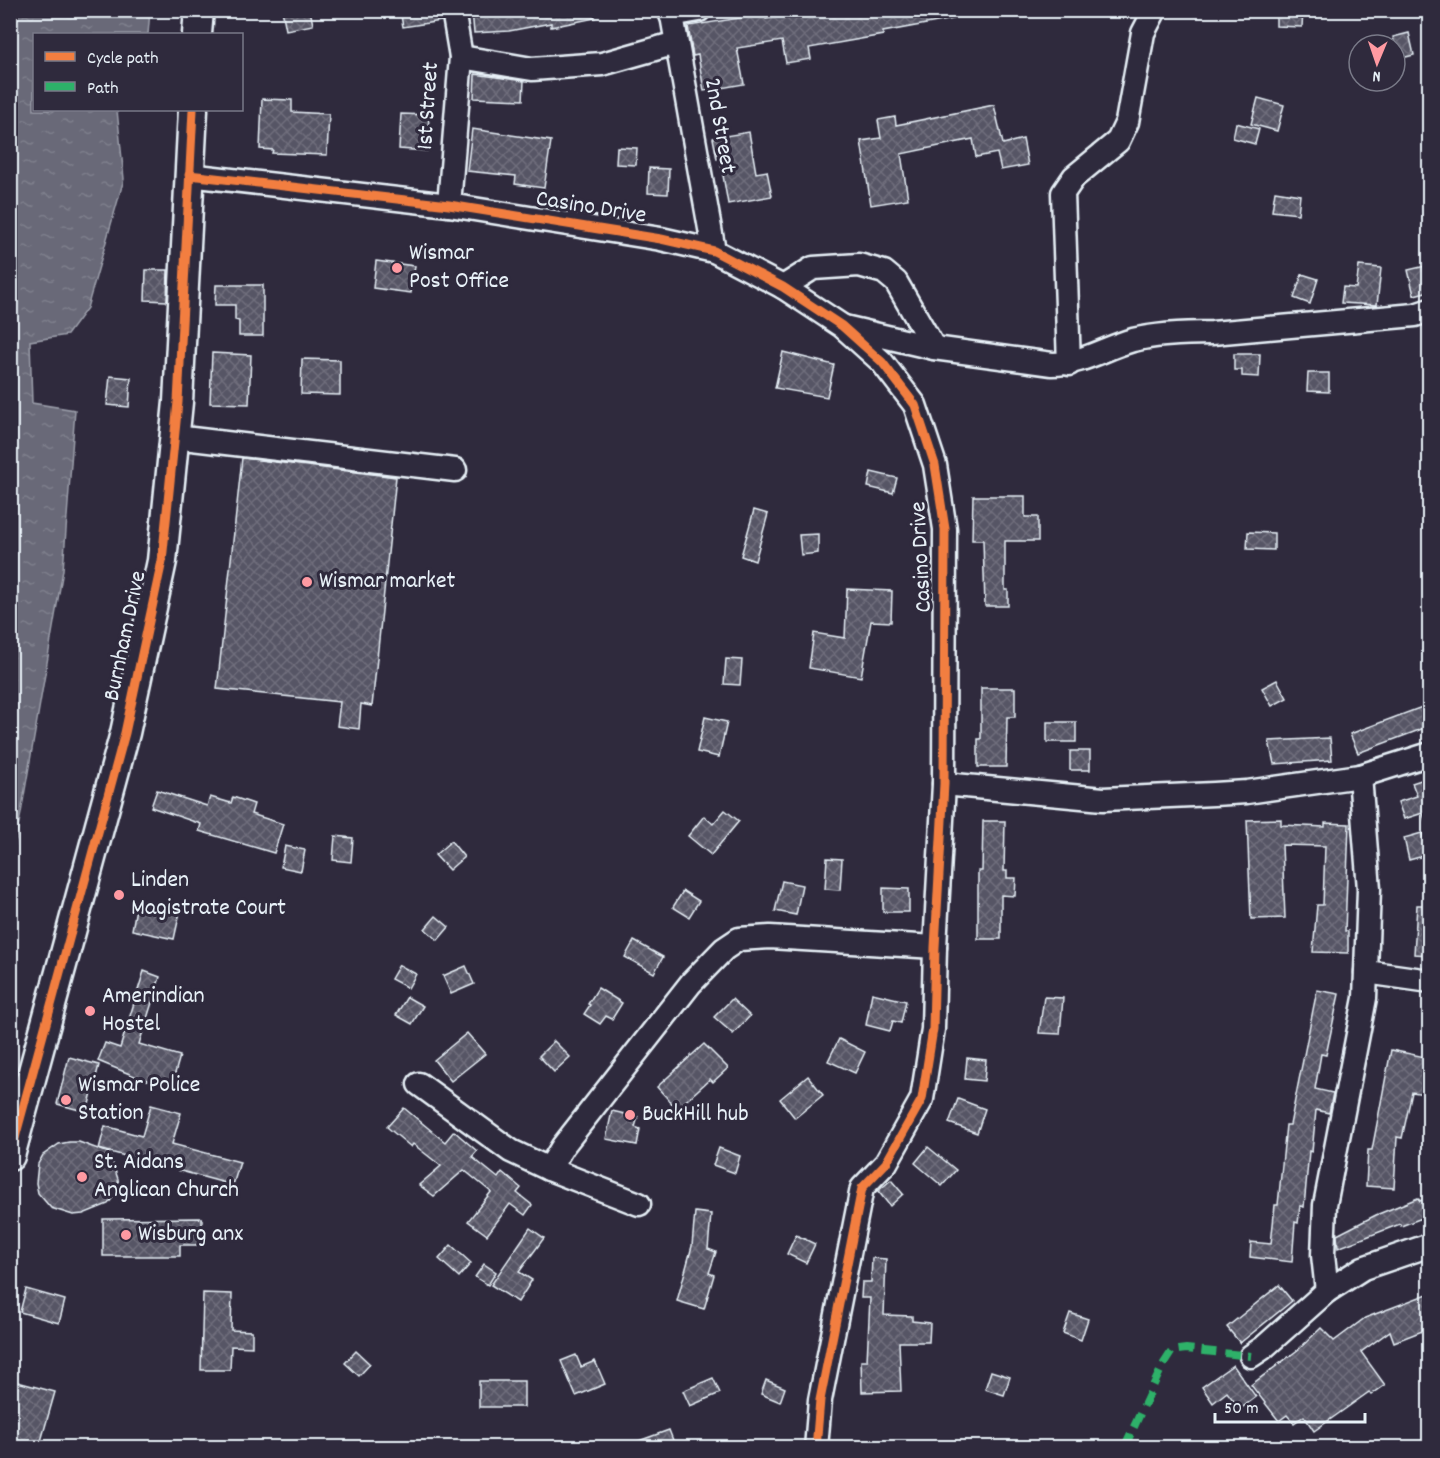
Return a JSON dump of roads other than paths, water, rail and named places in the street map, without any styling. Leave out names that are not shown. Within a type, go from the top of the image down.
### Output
[{"type":"street","points":[[197,33],[199,10]]},
{"type":"street","name":"1st Street","points":[[449,205],[461,57],[453,10]]},
{"type":"street","points":[[671,13],[699,10]]},
{"type":"street","points":[[1070,364],[1063,193],[1074,177],[1118,141],[1127,122],[1143,33],[1155,10]]},
{"type":"street","name":"2nd Street","points":[[671,13],[714,251]]},
{"type":"street","points":[[461,57],[532,69],[602,64],[676,43]]},
{"type":"street","name":"Burnham Drive","points":[[10,1156],[114,780],[138,682],[162,561],[175,437],[193,111]]},
{"type":"street","name":"Casino Drive","points":[[189,175],[449,205],[661,239],[714,251],[783,287],[842,326],[882,362],[915,405],[935,465],[945,529],[944,784],[933,1029],[922,1099],[886,1163],[862,1188],[820,1400],[816,1448]]},
{"type":"street","points":[[783,287],[813,268],[859,265],[884,272],[896,282],[934,348]]},
{"type":"street","points":[[842,326],[934,348],[1052,364],[1070,364],[1134,340],[1189,333],[1212,333],[1415,315],[1430,310]]},
{"type":"street","points":[[175,437],[455,470]]},
{"type":"street","points":[[944,784],[1103,799],[1247,792],[1359,776],[1430,754]]},
{"type":"street","points":[[1327,1291],[1323,1255],[1325,1205],[1365,998],[1369,889],[1359,776]]},
{"type":"street","points":[[549,1169],[563,1146],[691,983],[724,949],[739,939],[770,937],[935,947]]},
{"type":"street","points":[[1366,972],[1430,981]]},
{"type":"street","points":[[419,1084],[511,1151],[549,1169],[639,1204]]},
{"type":"street","points":[[1251,1356],[1327,1291],[1363,1268],[1430,1245]]},
{"type":"water","points":[[11,10],[150,11],[148,33],[33,33],[33,111],[117,111],[124,179],[87,308],[67,335],[30,341],[32,403],[75,410],[63,570],[11,862]]},
{"type":"place","name":"Wismar Post Office","points":[[397,268]]},
{"type":"place","name":"Wismar market","points":[[307,582]]},
{"type":"place","name":"Linden Magistrate Court","points":[[119,895]]},
{"type":"place","name":"Amerindian Hostel","points":[[90,1011]]},
{"type":"place","name":"Wismar Police Station","points":[[66,1100]]},
{"type":"place","name":"BuckHill hub","points":[[630,1115]]},
{"type":"place","name":"St. Aidans Anglican Church","points":[[82,1177]]},
{"type":"place","name":"Wisburg anx","points":[[126,1235]]}]
